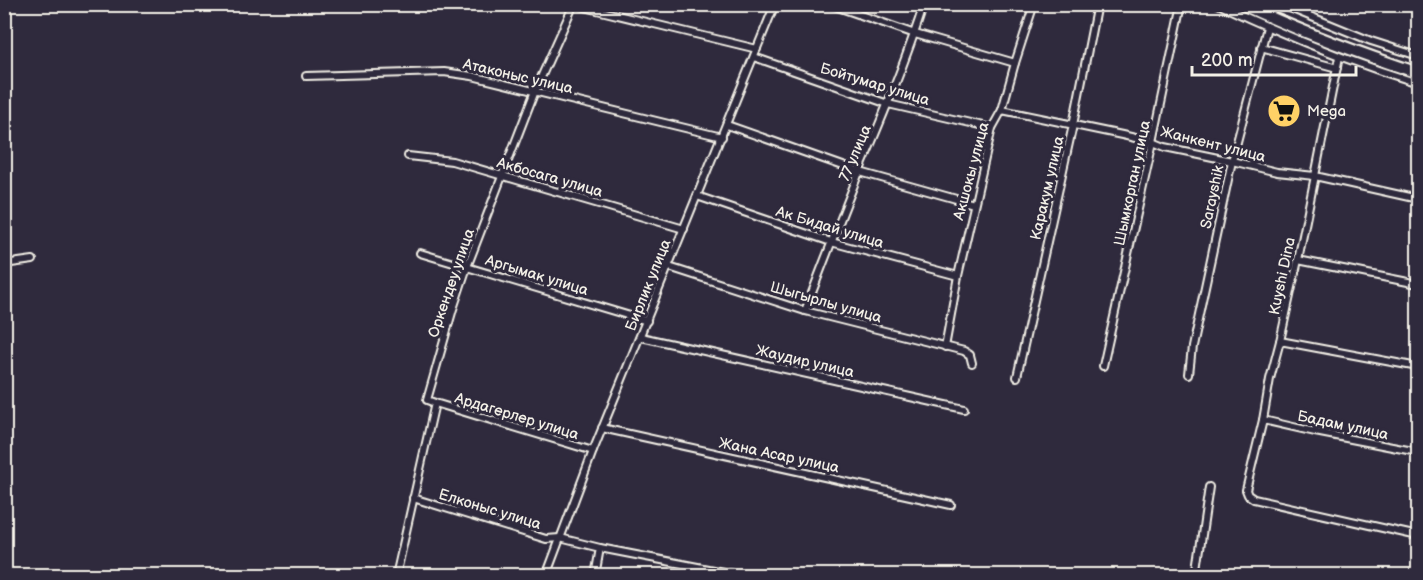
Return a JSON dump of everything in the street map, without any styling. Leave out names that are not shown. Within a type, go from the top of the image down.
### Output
[{"type":"highway","points":[[1241,4],[1271,19],[1366,56],[1419,73]]},
{"type":"highway","points":[[1255,4],[1368,50],[1419,67]]},
{"type":"street","name":"Бирлик улица","points":[[546,576],[593,451],[775,4]]},
{"type":"street","points":[[829,4],[915,34],[1015,63]]},
{"type":"street","name":"77 улица","points":[[805,311],[888,104],[924,4]]},
{"type":"street","name":"Акшокы улица","points":[[945,347],[958,276],[992,128],[1002,110],[1034,4]]},
{"type":"street","name":"Каракум улица","points":[[1017,377],[1073,125],[1097,4]]},
{"type":"street","name":"Шымкорган улица","points":[[1103,366],[1182,4]]},
{"type":"street","points":[[1218,4],[1339,57],[1419,83]]},
{"type":"street","points":[[1280,4],[1371,41],[1419,56]]},
{"type":"street","points":[[573,5],[757,49]]},
{"type":"street","name":"Оркендеу улица","points":[[396,576],[435,403],[427,400],[450,320],[467,267],[535,91],[573,5]]},
{"type":"street","name":"Sarayshik","points":[[1189,374],[1192,347],[1232,161],[1267,27]]},
{"type":"street","points":[[1261,47],[1337,68]]},
{"type":"street","name":"Бойтумар улица","points":[[754,57],[888,104],[992,128]]},
{"type":"street","name":"Kuyshi Dina","points":[[1339,57],[1298,260],[1246,490],[1251,498],[1419,536]]},
{"type":"street","name":"Атаконыс улица","points":[[306,76],[444,72],[472,76],[722,137]]},
{"type":"street","name":"Жанкент улица","points":[[1002,110],[1153,142],[1165,147],[1277,172],[1315,176],[1419,199]]},
{"type":"street","points":[[727,125],[860,172],[974,204]]},
{"type":"street","name":"Акбосага улица","points":[[408,156],[452,161],[684,229]]},
{"type":"street","name":"Ак Бидай улица","points":[[697,196],[831,242],[958,276]]},
{"type":"street","name":"Аргымак улица","points":[[420,253],[646,321]]},
{"type":"street","points":[[4,264],[33,260]]},
{"type":"street","points":[[1298,260],[1419,284]]},
{"type":"street","name":"Шыгырлы улица","points":[[669,267],[805,311],[955,348],[968,353],[972,358],[972,363]]},
{"type":"street","name":"Жаудир улица","points":[[641,337],[964,409]]},
{"type":"street","points":[[1280,341],[1419,367]]},
{"type":"street","name":"Ардагерлер улица","points":[[435,403],[593,451]]},
{"type":"street","name":"Бадам улица","points":[[1263,420],[1419,452]]},
{"type":"street","name":"Жана Асар улица","points":[[603,428],[951,505]]},
{"type":"street","points":[[1197,576],[1209,487]]},
{"type":"street","name":"Елконыс улица","points":[[413,498],[546,539],[560,538],[744,576]]},
{"type":"street","points":[[595,576],[600,548]]},
{"type":"place","name":"Mega","points":[[1284,111]]}]
